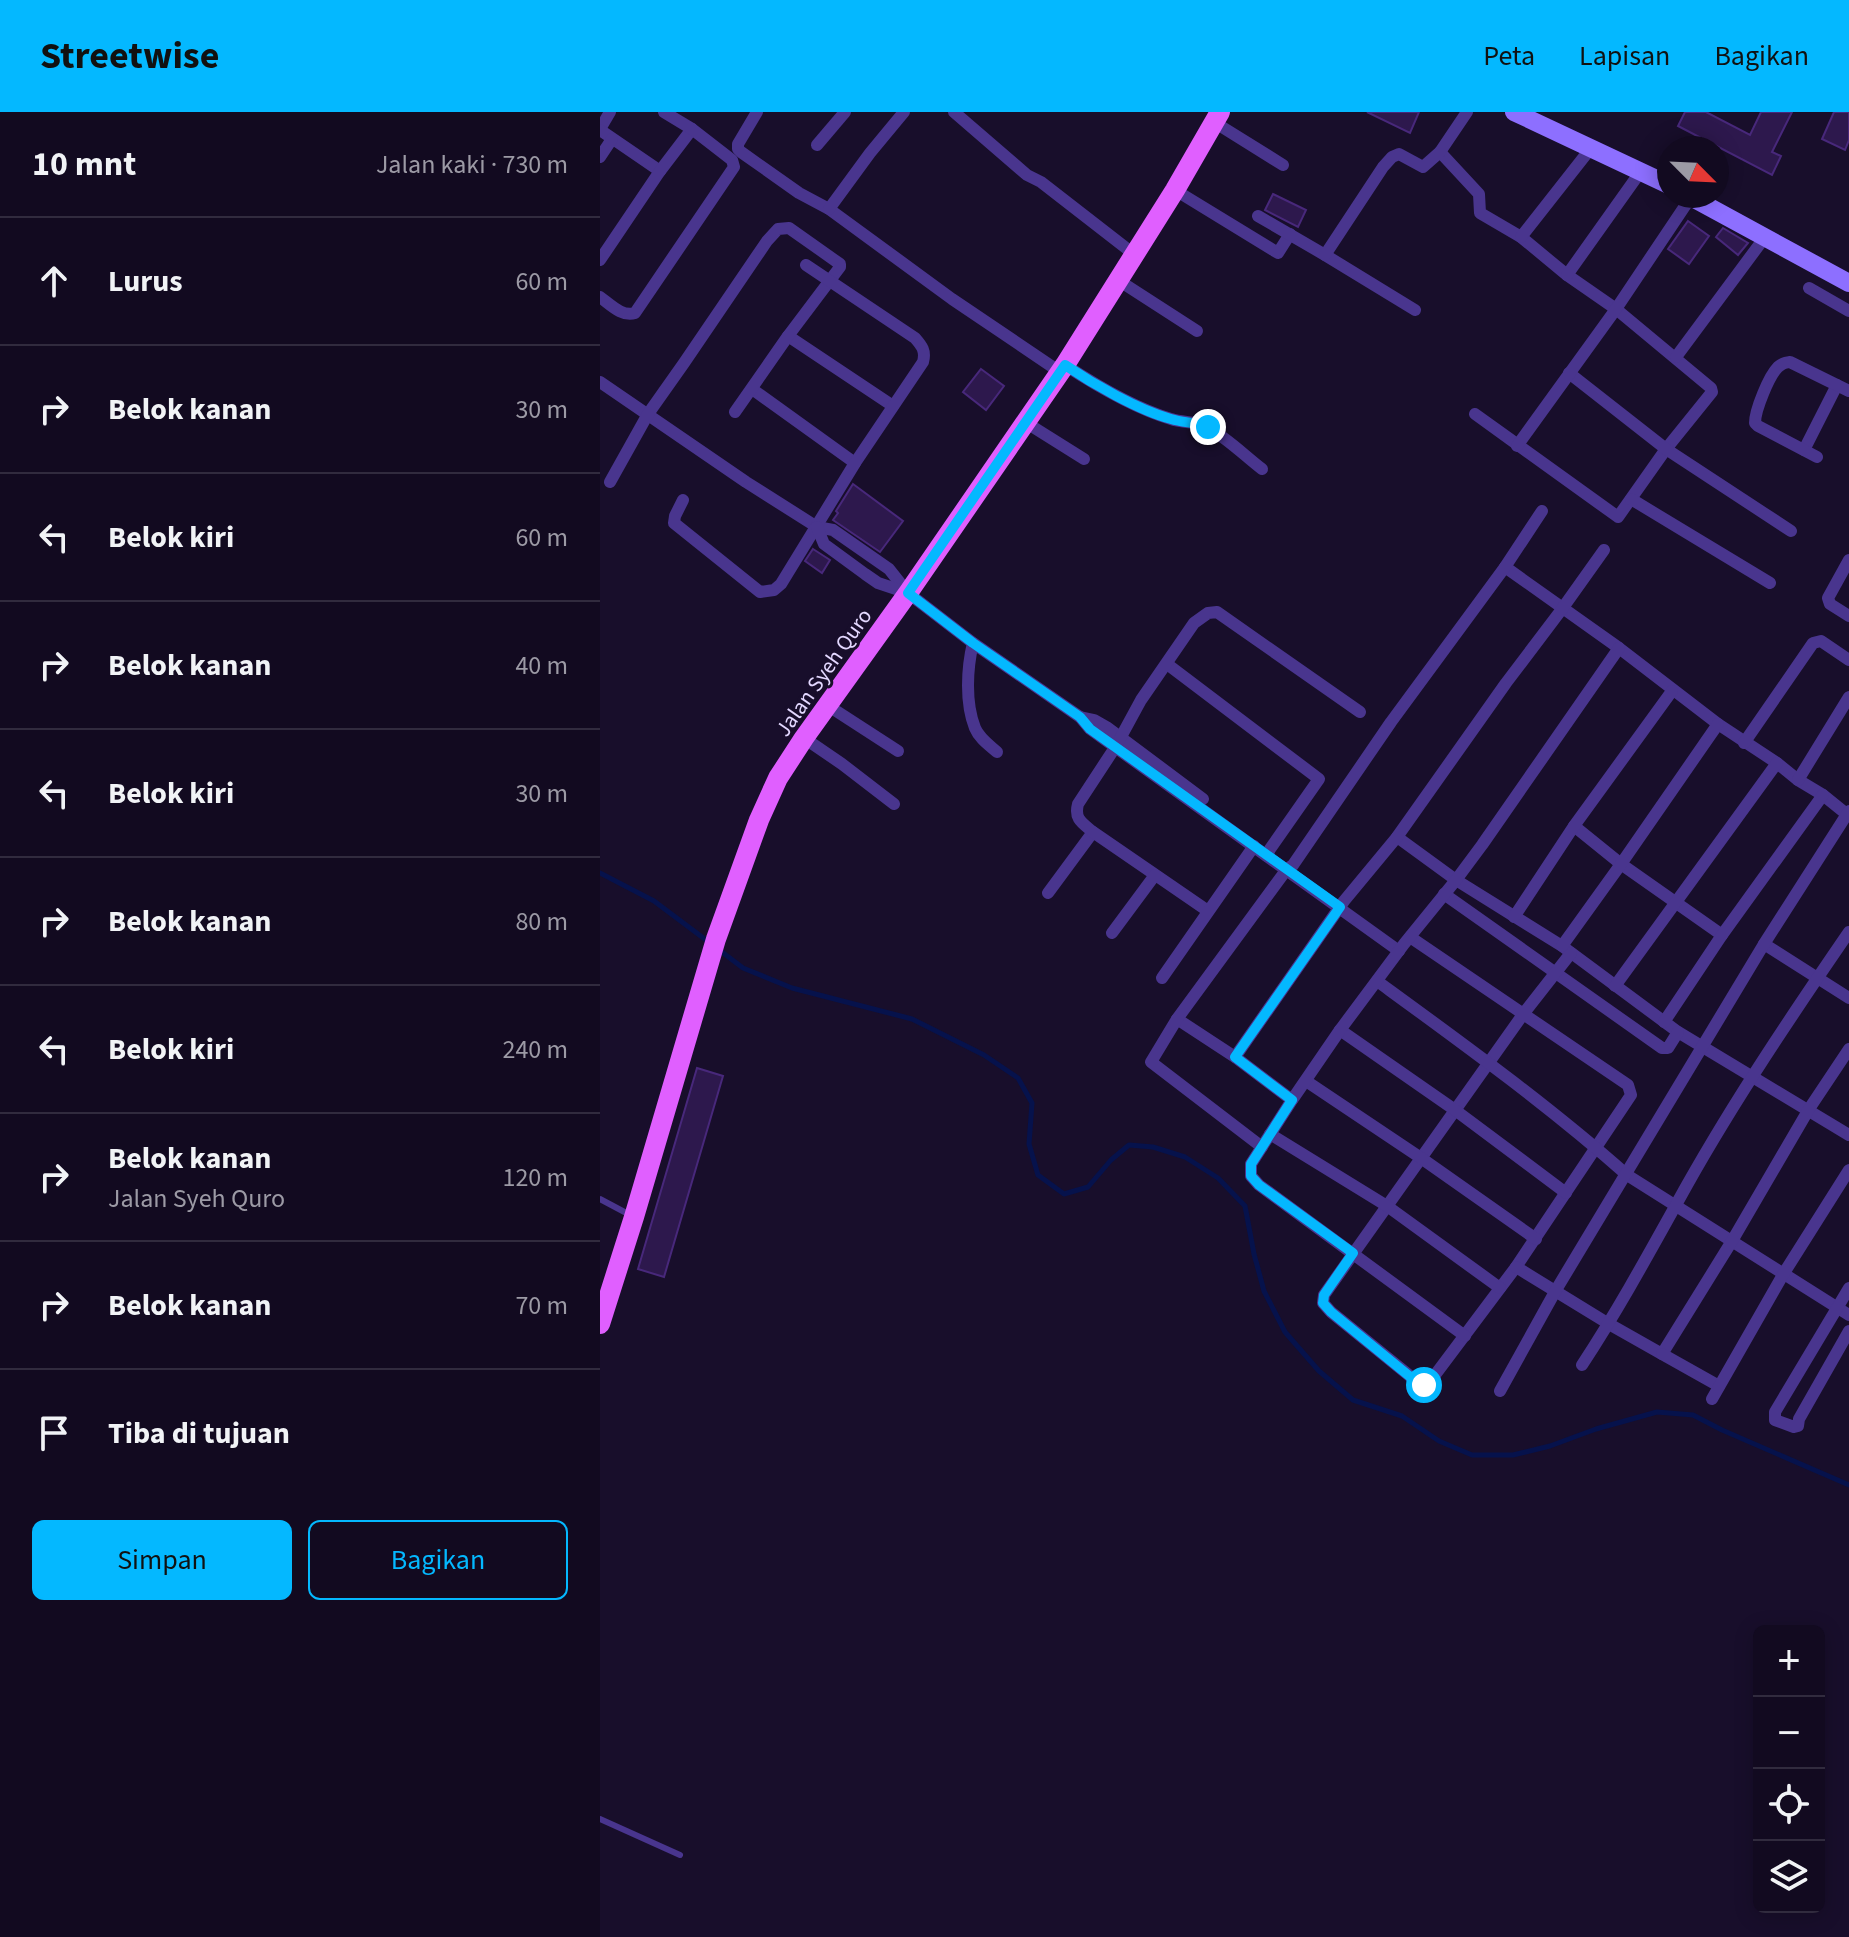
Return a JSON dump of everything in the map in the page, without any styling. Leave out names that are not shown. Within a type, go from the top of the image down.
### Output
[{"type":"main road","name":"Jalan Syeh Quro","points":[[600,1324],[716,939],[759,820],[778,778],[1062,368],[1135,255],[1217,117]]},
{"type":"street","points":[[610,112],[600,129],[660,171]]},
{"type":"street","points":[[600,297],[628,315],[635,313],[733,170],[732,160],[664,112]]},
{"type":"street","points":[[757,112],[738,149],[799,193],[829,209],[952,299],[1062,368],[1171,419],[1208,427],[1262,469]]},
{"type":"street","points":[[817,145],[845,112]]},
{"type":"street","points":[[829,209],[904,112]]},
{"type":"street","points":[[954,112],[1027,175],[1041,182],[1135,255]]},
{"type":"street","points":[[1325,255],[1392,157],[1399,154],[1423,167],[1440,152],[1467,112]]},
{"type":"street","points":[[1514,112],[1657,179]]},
{"type":"street","points":[[1217,117],[1283,165]]},
{"type":"street","points":[[600,260],[692,129]]},
{"type":"street","points":[[600,157],[612,139]]},
{"type":"street","points":[[1521,237],[1591,148]]},
{"type":"street","points":[[1440,152],[1479,194],[1480,213],[1521,237],[1567,275],[1616,309],[1676,357],[1712,392],[1666,449],[1618,517],[1475,414]]},
{"type":"street","points":[[1567,275],[1641,171]]},
{"type":"street","points":[[1175,190],[1278,253],[1290,234]]},
{"type":"street","points":[[1517,446],[1616,309],[1682,208]]},
{"type":"street","points":[[1712,208],[1849,283]]},
{"type":"street","points":[[1258,216],[1415,310]]},
{"type":"street","points":[[610,482],[648,414],[767,241],[778,229],[789,228],[840,264],[735,412]]},
{"type":"street","points":[[1676,357],[1765,237]]},
{"type":"street","points":[[683,500],[674,523],[760,592],[774,590],[781,584],[855,463],[923,362],[925,354],[922,345],[915,338],[806,265]]},
{"type":"street","points":[[1118,280],[1197,331]]},
{"type":"street","points":[[1809,288],[1849,311]]},
{"type":"street","points":[[788,336],[893,406]]},
{"type":"street","points":[[1804,450],[1843,388],[1790,362],[1780,365],[1773,374],[1755,415],[1755,423],[1758,426],[1817,457]]},
{"type":"street","points":[[1569,373],[1666,449],[1791,531]]},
{"type":"street","points":[[600,382],[746,482],[817,527],[833,530],[889,569],[908,593],[973,643],[1080,717],[1090,729],[1118,742],[1342,904],[1404,944],[1524,1013],[1628,1085],[1630,1099],[1536,1239],[1429,1383],[1419,1384],[1331,1312],[1323,1303],[1324,1295],[1524,1013],[1555,972],[1621,864],[1718,724]]},
{"type":"street","points":[[752,389],[855,463]]},
{"type":"street","points":[[1025,422],[1084,459]]},
{"type":"street","points":[[1631,499],[1770,583]]},
{"type":"street","points":[[1262,1147],[1151,1062],[1177,1019],[1290,867],[1542,511]]},
{"type":"street","points":[[1235,1057],[1342,904],[1397,837],[1604,550]]},
{"type":"street","points":[[1849,560],[1828,598],[1830,604],[1849,616]]},
{"type":"street","points":[[1500,1391],[1556,1290],[1764,944],[1848,814],[1744,743],[1505,567]]},
{"type":"street","points":[[1208,911],[1093,832],[1079,821],[1076,812],[1141,700],[1194,623],[1208,613],[1217,612],[1360,712]]},
{"type":"street","points":[[1744,743],[1813,643],[1821,641],[1849,660]]},
{"type":"street","points":[[973,643],[968,664],[973,719],[980,736],[997,752]]},
{"type":"street","points":[[1465,1336],[1259,1185],[1251,1176],[1251,1164],[1340,1030],[1456,880],[1619,648]]},
{"type":"street","points":[[1167,664],[1319,779],[1268,852]]},
{"type":"street","points":[[1514,917],[1574,826],[1672,691]]},
{"type":"street","points":[[1798,780],[1849,697]]},
{"type":"street","points":[[827,705],[898,751]]},
{"type":"street","points":[[804,738],[894,804]]},
{"type":"street","points":[[1118,742],[1254,846],[1268,852]]},
{"type":"street","points":[[1615,986],[1777,763]]},
{"type":"street","points":[[1664,1022],[1722,935],[1823,795]]},
{"type":"street","points":[[1574,826],[1621,864],[1722,935]]},
{"type":"street","points":[[1048,893],[1093,832]]},
{"type":"street","points":[[1397,837],[1456,880],[1566,950],[1678,1032],[1849,1135]]},
{"type":"street","points":[[1162,978],[1254,846]]},
{"type":"street","points":[[1112,933],[1155,875]]},
{"type":"street","points":[[1444,894],[1662,1048],[1668,1048],[1678,1032]]},
{"type":"street","points":[[1582,1365],[1754,1076],[1849,932]]},
{"type":"street","points":[[1764,944],[1849,998]]},
{"type":"street","points":[[1377,981],[1489,1063],[1627,1175],[1843,1311]]},
{"type":"street","points":[[1177,1019],[1292,1100]]},
{"type":"street","points":[[1340,1030],[1566,1193]]},
{"type":"street","points":[[1662,1354],[1809,1109],[1849,1049]]},
{"type":"street","points":[[1306,1081],[1536,1239]]},
{"type":"street","points":[[1270,1134],[1387,1206],[1500,1288]]},
{"type":"street","points":[[1712,1399],[1784,1273],[1849,1170]]},
{"type":"street","points":[[1516,1267],[1719,1386]]},
{"type":"street","points":[[1849,1288],[1843,1311],[1775,1412],[1775,1420],[1798,1426],[1799,1419],[1849,1331]]},
{"type":"lane","points":[[600,1199],[634,1217]]},
{"type":"lane","points":[[600,1819],[680,1855]]},
{"type":"building","points":[[1367,112],[1419,112],[1410,133]]},
{"type":"building","points":[[1685,112],[1706,112],[1750,135],[1761,112],[1792,112],[1772,152],[1781,156],[1772,175],[1729,153],[1729,136],[1697,136],[1678,126]]},
{"type":"building","points":[[1834,112],[1849,112],[1849,140],[1845,150],[1822,139]]},
{"type":"building","points":[[1273,194],[1306,210],[1298,227],[1265,210]]},
{"type":"building","points":[[1688,221],[1709,236],[1689,264],[1668,249]]},
{"type":"building","points":[[1723,228],[1748,243],[1738,255],[1716,237]]},
{"type":"building","points":[[981,369],[1004,386],[986,410],[963,392]]},
{"type":"building","points":[[853,484],[903,521],[880,552],[833,520]]},
{"type":"building","points":[[813,549],[830,560],[822,573],[805,561]]},
{"type":"building","points":[[697,1068],[723,1076],[664,1277],[638,1269]]},
{"type":"waterway","points":[[600,873],[654,901],[710,943]]},
{"type":"waterway","points":[[718,949],[743,968],[792,988],[912,1019],[984,1055],[1018,1078],[1032,1103],[1029,1144],[1038,1175],[1064,1194],[1088,1187],[1111,1160],[1129,1145],[1153,1147],[1185,1157],[1218,1178],[1245,1206],[1264,1291],[1285,1332],[1319,1371],[1353,1400],[1402,1416],[1439,1441],[1472,1455],[1513,1455],[1657,1412],[1693,1415],[1849,1485]]},
{"type":"route","points":[[1208,427],[1171,419],[1149,410],[1090,382],[1065,365],[908,593],[973,643],[1080,717],[1103,739],[1340,907],[1235,1057],[1292,1100],[1251,1164],[1251,1176],[1353,1253],[1324,1295],[1323,1303],[1424,1385]]}]
